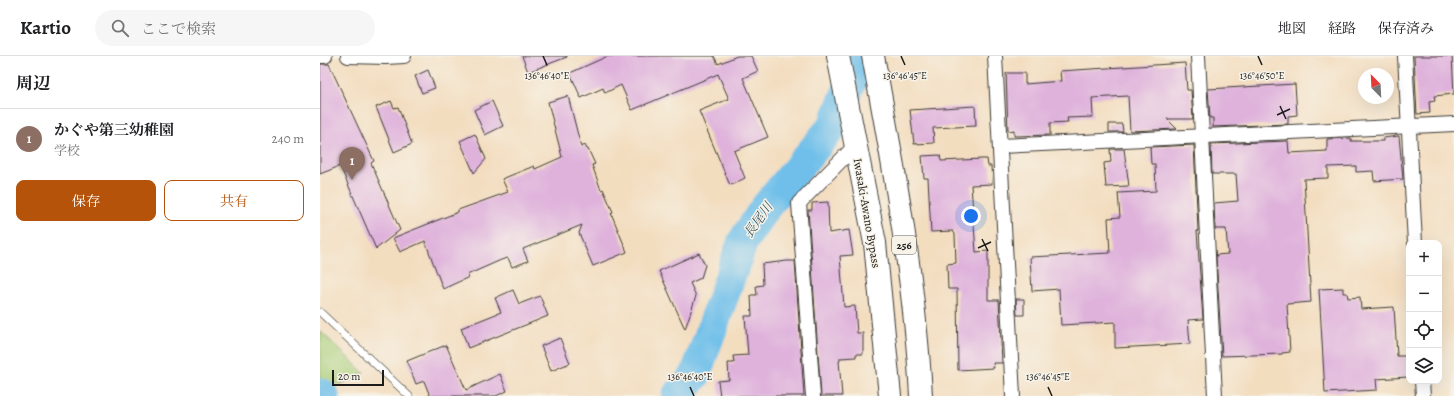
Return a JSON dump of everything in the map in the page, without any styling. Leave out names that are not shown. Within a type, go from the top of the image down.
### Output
[{"type":"highway","name":"Iwasaki-Awano Bypass","points":[[838,56],[875,242],[890,396]]},
{"type":"highway","name":"256","points":[[873,56],[891,151],[918,344],[920,396]]},
{"type":"street","points":[[320,56],[325,56]]},
{"type":"street","points":[[348,56],[404,56]]},
{"type":"street","points":[[995,56],[1013,396]]},
{"type":"street","points":[[1198,56],[1215,396]]},
{"type":"street","points":[[1405,56],[1415,240]]},
{"type":"street","points":[[1000,146],[1454,124]]},
{"type":"street","points":[[812,396],[799,203],[855,146]]},
{"type":"street","points":[[1422,384],[1423,396]]},
{"type":"lane","points":[[320,312],[409,396]]},
{"type":"green space","points":[[320,331],[364,373],[341,384],[320,381]]},
{"type":"building","points":[[522,56],[567,56],[567,57],[528,72]]},
{"type":"building","points":[[608,56],[714,56],[718,64],[737,56],[751,56],[758,71],[743,78],[768,137],[734,151],[745,178],[731,185],[729,183],[699,111],[729,99],[718,74],[632,110],[621,85],[605,93],[603,88],[581,98],[570,73]]},
{"type":"building","points":[[1414,56],[1452,56],[1454,94],[1434,96],[1435,101],[1429,102],[1430,113],[1417,114]]},
{"type":"building","points":[[1185,63],[1187,90],[1191,90],[1193,119],[1167,119],[1177,129],[1130,131],[1128,96],[1092,98],[1093,117],[1067,118],[1068,122],[1050,123],[1050,135],[1014,136],[1014,130],[1008,131],[1006,73],[1025,73],[1025,84],[1061,81],[1060,71]]},
{"type":"building","points":[[320,64],[329,64],[374,161],[371,163],[400,230],[376,249],[340,166],[320,174]]},
{"type":"building","points":[[428,70],[435,88],[422,93],[415,76]]},
{"type":"building","points":[[1295,84],[1297,115],[1288,116],[1288,124],[1213,127],[1213,118],[1210,118],[1208,89]]},
{"type":"building","points":[[568,96],[581,147],[585,145],[595,164],[592,165],[601,190],[603,189],[613,212],[611,213],[627,252],[593,266],[579,233],[582,225],[523,249],[528,261],[512,267],[508,258],[501,260],[467,275],[469,277],[443,289],[425,241],[400,252],[393,238],[458,212],[458,210],[508,192],[502,179],[534,166],[535,169],[562,157],[548,102]]},
{"type":"building","points":[[391,101],[394,108],[398,107],[412,144],[394,152],[376,107]]},
{"type":"building","points":[[492,101],[503,126],[485,135],[474,110]]},
{"type":"building","points":[[975,106],[976,126],[933,128],[934,143],[914,144],[910,110]]},
{"type":"building","points":[[1109,124],[1122,124],[1123,132],[1109,132]]},
{"type":"building","points":[[475,134],[486,159],[474,173],[460,141]]},
{"type":"building","points":[[1399,136],[1403,179],[1374,181],[1373,171],[1356,172],[1356,166],[1328,167],[1328,178],[1304,179],[1311,302],[1287,304],[1290,352],[1282,354],[1222,356],[1216,255],[1228,254],[1226,229],[1215,229],[1214,203],[1238,201],[1236,174],[1212,174],[1211,144],[1288,141],[1289,153],[1327,151],[1327,139],[1351,138],[1351,141],[1383,141],[1383,138]]},
{"type":"building","points":[[1194,145],[1197,231],[1203,319],[1188,320],[1190,344],[1115,348],[1115,322],[1061,325],[1059,289],[1032,291],[1030,257],[1110,253],[1108,218],[1120,217],[1118,193],[1156,191],[1155,164],[1151,164],[1150,147]]},
{"type":"building","points":[[1110,149],[1124,149],[1129,186],[1106,187],[1104,163],[1111,162]]},
{"type":"building","points":[[940,155],[941,161],[987,159],[988,166],[991,166],[992,184],[971,185],[976,252],[988,251],[988,300],[999,300],[1002,363],[993,363],[994,368],[958,370],[957,289],[948,289],[947,264],[956,263],[955,234],[953,231],[931,232],[928,178],[924,178],[922,156]]},
{"type":"building","points":[[828,202],[829,233],[849,230],[853,255],[840,256],[844,307],[855,306],[857,333],[863,333],[863,354],[856,354],[856,357],[840,358],[839,361],[842,396],[821,396],[808,210],[812,210],[812,203]]},
{"type":"building","points":[[699,253],[705,265],[701,278],[690,283],[696,296],[685,329],[659,271]]},
{"type":"building","points":[[795,261],[804,396],[720,396],[718,381],[729,380],[728,363],[734,363],[733,356],[748,355],[745,316],[752,316],[751,295],[757,295],[756,286],[763,285],[762,264]]},
{"type":"building","points":[[1343,288],[1343,293],[1347,293],[1348,298],[1360,297],[1361,309],[1394,307],[1397,356],[1406,356],[1406,377],[1376,379],[1377,390],[1325,393],[1319,289]]},
{"type":"building","points":[[513,290],[519,304],[540,296],[548,316],[468,348],[461,328],[501,312],[495,298]]},
{"type":"building","points":[[1016,299],[1024,299],[1024,315],[1017,315]]},
{"type":"building","points":[[560,338],[570,363],[551,371],[541,346]]},
{"type":"building","points":[[446,345],[466,390],[500,374],[507,391],[496,396],[430,396],[424,381],[416,384],[407,361]]},
{"type":"waterway","name":"長尾川","points":[[677,396],[695,376],[743,241],[764,209],[833,126],[862,56]]},
{"type":"waterway","points":[[320,393],[324,396]]},
{"type":"place","name":"かぐや第三幼稚園","points":[[352,180]]}]
